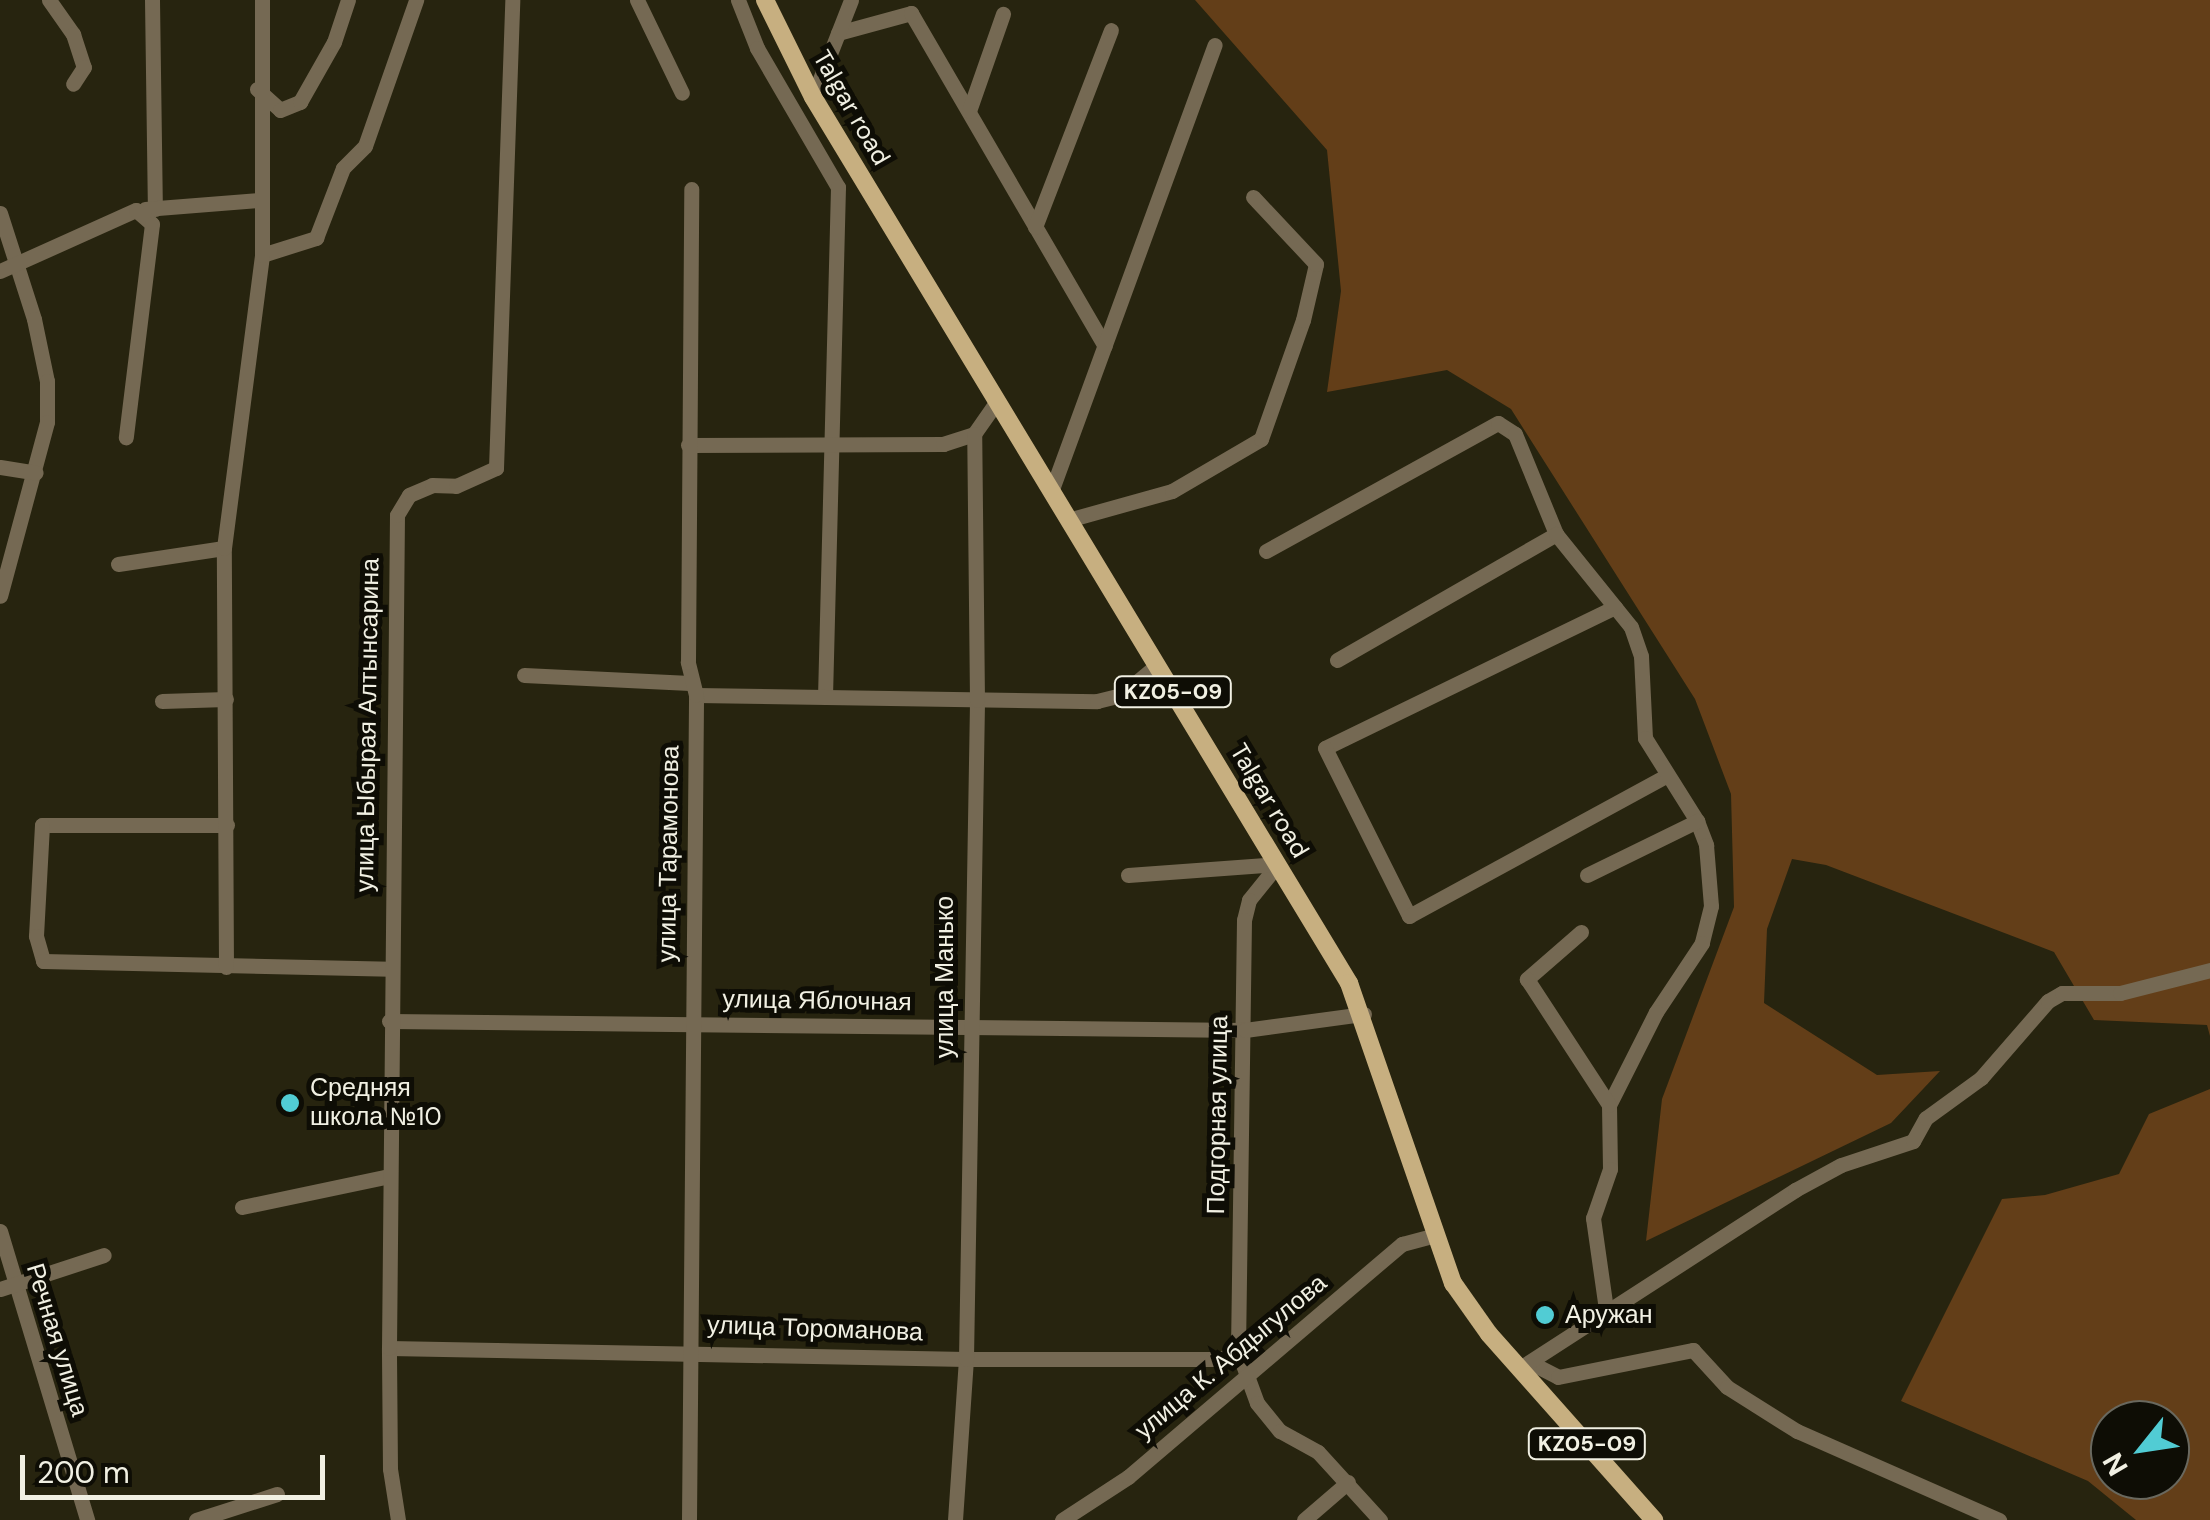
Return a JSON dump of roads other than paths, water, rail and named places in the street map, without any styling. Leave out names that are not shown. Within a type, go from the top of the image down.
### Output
[{"type":"main road","name":"Talgar road","points":[[765,0],[814,97],[1278,864],[1364,1014],[1432,1236],[1467,1304],[1527,1366],[1654,1520]]},
{"type":"street","points":[[48,0],[73,34],[84,67],[73,84]]},
{"type":"street","points":[[152,0],[154,209]]},
{"type":"street","points":[[226,968],[224,548],[262,255],[260,200],[266,164],[258,89],[262,0]]},
{"type":"street","points":[[258,89],[280,110],[300,102],[334,42],[348,0]]},
{"type":"street","points":[[262,255],[316,238],[343,168],[365,146],[416,0]]},
{"type":"street","name":"улица Ыбырая Алтынсарина","points":[[398,1520],[390,1468],[389,1348],[397,515],[421,490],[456,486],[496,468],[512,0]]},
{"type":"street","points":[[637,0],[682,93]]},
{"type":"street","points":[[738,0],[757,48],[838,187],[825,697]]},
{"type":"street","points":[[814,97],[851,0]]},
{"type":"street","points":[[838,33],[911,13],[1105,346]]},
{"type":"street","points":[[969,111],[1004,14]]},
{"type":"street","points":[[1036,227],[1110,30]]},
{"type":"street","points":[[1051,492],[1215,45]]},
{"type":"street","name":"улица Тарамонова","points":[[689,1520],[686,1350],[692,1024],[693,689],[688,446],[691,190]]},
{"type":"street","points":[[1068,520],[1172,491],[1261,439],[1303,320],[1316,264],[1253,197]]},
{"type":"street","points":[[0,271],[136,210],[260,200]]},
{"type":"street","points":[[126,437],[151,253],[152,224],[136,210]]},
{"type":"street","points":[[0,212],[47,381],[36,473],[0,596]]},
{"type":"street","points":[[688,446],[924,446],[974,434],[996,403]]},
{"type":"street","points":[[1266,551],[1498,423],[1515,434],[1556,534],[1615,607],[1641,656],[1644,738],[1697,821],[1710,874],[1702,943],[1646,1028],[1609,1105],[1610,1170],[1592,1218],[1607,1316]]},
{"type":"street","name":"улица Манько","points":[[955,1520],[966,1358],[977,700],[974,434]]},
{"type":"street","points":[[0,467],[36,473]]},
{"type":"street","points":[[1337,660],[1556,534]]},
{"type":"street","points":[[118,564],[224,548]]},
{"type":"street","points":[[1615,607],[1324,748],[1408,916],[1666,776]]},
{"type":"street","points":[[524,676],[825,697],[1111,699],[1157,665]]},
{"type":"street","points":[[162,701],[226,699]]},
{"type":"street","points":[[1587,875],[1697,821]]},
{"type":"street","points":[[227,825],[42,825],[36,936],[43,961],[58,966],[390,969]]},
{"type":"street","points":[[1128,875],[1278,864]]},
{"type":"street","name":"Подгорная улица","points":[[1278,864],[1246,909],[1238,1351],[1246,1377],[1280,1431],[1318,1452],[1380,1520]]},
{"type":"street","points":[[1581,932],[1527,979],[1609,1105]]},
{"type":"street","points":[[1527,1366],[1607,1316],[1696,1250],[1795,1190],[1840,1165],[1913,1141],[1926,1118],[1981,1078],[2048,1001],[2062,993],[2120,993],[2210,970]]},
{"type":"street","name":"улица Яблочная","points":[[390,1020],[1244,1030],[1364,1014]]},
{"type":"street","points":[[242,1207],[389,1176]]},
{"type":"street","name":"Речная улица","points":[[0,1231],[6,1287],[87,1520]]},
{"type":"street","name":"улица К. Абдыгулова","points":[[1062,1520],[1128,1477],[1402,1244],[1432,1236]]},
{"type":"street","points":[[6,1287],[104,1255]]},
{"type":"street","name":"улица Тороманова","points":[[389,1348],[1220,1359],[1238,1351]]},
{"type":"street","points":[[1527,1366],[1558,1377],[1693,1350],[1727,1387],[1797,1431],[1999,1520]]},
{"type":"street","points":[[1304,1520],[1348,1482]]},
{"type":"street","points":[[196,1520],[278,1494]]},
{"type":"place","name":"Средняя школа №10","points":[[290,1103]]},
{"type":"place","name":"Аружан","points":[[1545,1315]]}]
